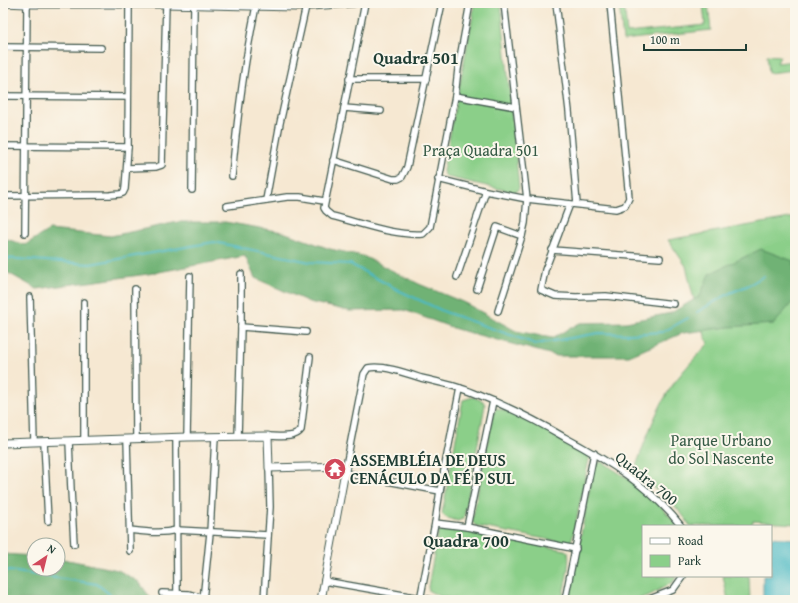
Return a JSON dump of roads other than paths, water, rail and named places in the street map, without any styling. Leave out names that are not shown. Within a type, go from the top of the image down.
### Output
[{"type":"street","points":[[3,3],[166,3],[306,6],[354,3]]},
{"type":"street","points":[[3,196],[123,193],[125,189],[128,147],[129,3]]},
{"type":"street","points":[[127,168],[156,167],[162,165],[166,3]]},
{"type":"street","points":[[365,3],[324,201],[324,208],[332,216],[413,235],[423,234],[430,227],[455,96],[458,69],[470,3]]},
{"type":"street","points":[[333,160],[393,179],[402,177],[407,167],[442,3]]},
{"type":"street","points":[[498,311],[522,236],[525,223],[527,199],[504,3]]},
{"type":"street","points":[[556,3],[569,111],[577,204]]},
{"type":"street","points":[[438,179],[527,199],[616,209],[624,206],[629,198],[610,3]]},
{"type":"street","points":[[25,233],[27,4]]},
{"type":"street","points":[[192,190],[194,4]]},
{"type":"street","points":[[232,176],[240,100],[255,5]]},
{"type":"street","points":[[266,200],[280,123],[306,6]]},
{"type":"street","points":[[3,47],[101,48]]},
{"type":"street","points":[[350,79],[426,79]]},
{"type":"street","points":[[3,96],[128,98]]},
{"type":"street","points":[[455,96],[516,107]]},
{"type":"street","points":[[344,108],[381,111]]},
{"type":"street","points":[[3,146],[128,147]]},
{"type":"street","points":[[457,277],[486,191]]},
{"type":"street","points":[[227,206],[300,197],[324,201]]},
{"type":"street","points":[[570,204],[545,270],[541,290],[555,296],[606,296],[674,304]]},
{"type":"street","points":[[477,289],[497,227],[522,236]]},
{"type":"street","points":[[552,250],[660,258]]},
{"type":"street","points":[[238,436],[241,274]]},
{"type":"street","points":[[187,437],[190,276]]},
{"type":"street","points":[[135,289],[136,439]]},
{"type":"street","points":[[30,297],[34,442]]},
{"type":"street","points":[[84,302],[84,440]]},
{"type":"street","points":[[241,327],[306,332]]},
{"type":"street","points":[[3,443],[295,435],[300,433],[301,430],[310,357]]},
{"type":"street","name":"Quadra 700","points":[[345,470],[364,374],[368,368],[375,367],[460,388],[493,401],[546,427],[594,453],[630,477],[671,513],[681,525]]},
{"type":"street","points":[[420,599],[460,388]]},
{"type":"street","points":[[467,528],[493,401]]},
{"type":"street","points":[[264,600],[270,507],[268,436]]},
{"type":"street","points":[[162,593],[188,594],[203,599],[210,533],[215,437]]},
{"type":"street","points":[[176,438],[177,594]]},
{"type":"street","points":[[127,439],[130,551]]},
{"type":"street","points":[[69,441],[74,544]]},
{"type":"street","points":[[44,442],[48,521]]},
{"type":"street","name":"Quadra 700","points":[[565,600],[594,453]]},
{"type":"street","points":[[269,468],[345,470],[440,491]]},
{"type":"street","points":[[321,600],[345,470]]},
{"type":"street","points":[[435,523],[576,548]]},
{"type":"street","points":[[130,530],[146,533],[177,530],[268,535]]},
{"type":"street","points":[[647,600],[673,590],[681,577]]},
{"type":"street","points":[[324,581],[432,600]]},
{"type":"water","points":[[772,537],[795,539],[795,600],[763,600],[763,577],[772,577]]},
{"type":"waterway","points":[[3,258],[90,264],[214,242],[310,262],[350,264],[400,291],[445,312],[536,344],[599,333],[630,334],[663,332],[688,318]]},
{"type":"waterway","points":[[697,312],[764,276]]},
{"type":"waterway","points":[[3,570],[97,584],[117,600]]},
{"type":"place","name":"ASSEMBLÉIA DE DEUS CENÁCULO DA FÉ P SUL","points":[[335,469]]},
{"type":"district","name":"Quadra 501","points":[[416,58]]},
{"type":"district","name":"Quadra 700","points":[[466,541]]},
{"type":"park label","name":"Praça Quadra 501","points":[[481,150]]},
{"type":"park label","name":"Parque Urbano do Sol Nascente","points":[[721,449]]}]
